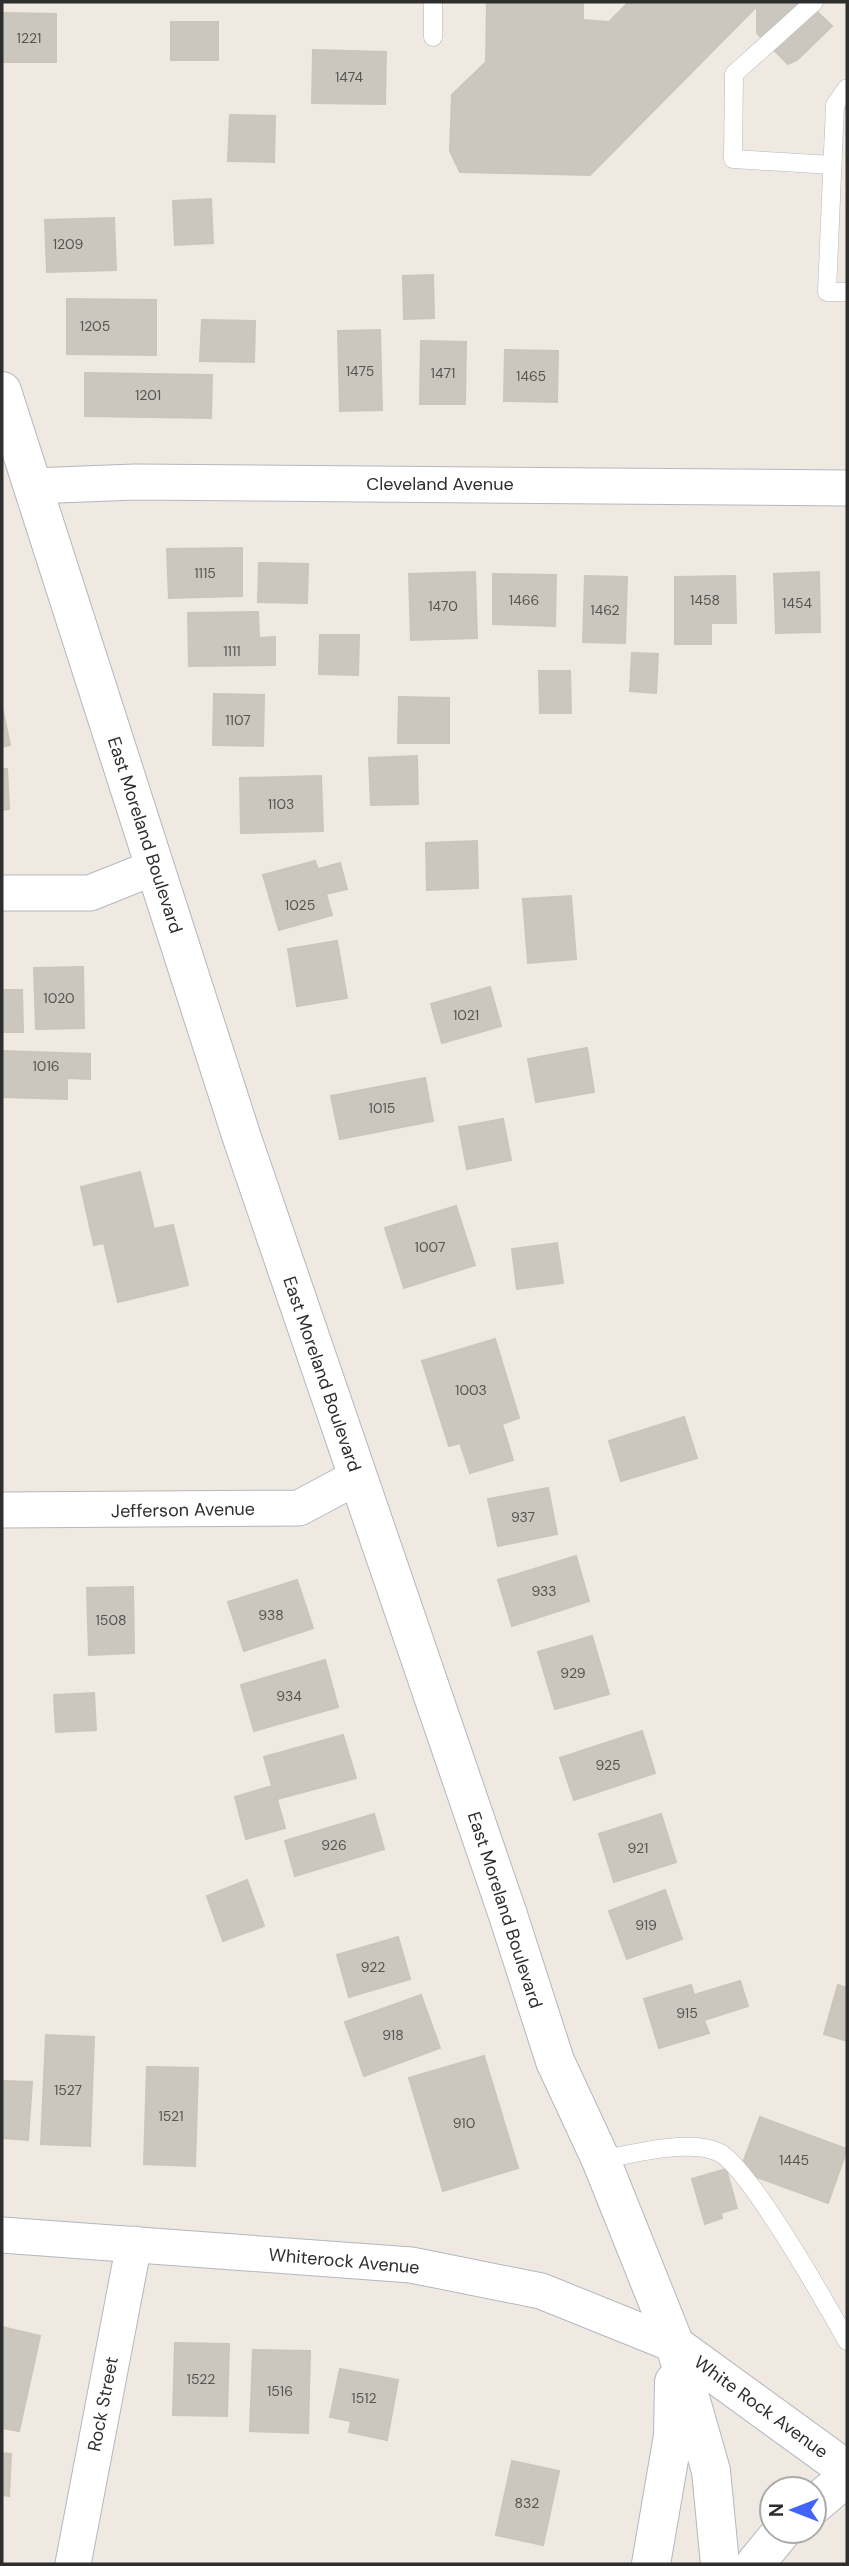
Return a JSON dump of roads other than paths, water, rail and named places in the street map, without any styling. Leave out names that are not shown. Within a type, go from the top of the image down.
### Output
[{"type":"main road","name":"East Moreland Boulevard","points":[[2,391],[241,1135],[508,1915],[555,2061],[601,2160],[674,2345],[711,2471],[720,2564]]},
{"type":"main road","name":"East Moreland Boulevard","points":[[651,2564],[673,2436],[674,2345]]},
{"type":"main road","name":"White Rock Avenue","points":[[674,2345],[847,2470]]},
{"type":"main road","points":[[828,2493],[847,2477]]},
{"type":"main road","points":[[755,2564],[771,2545]]},
{"type":"street","name":"Cleveland Avenue","points":[[32,486],[149,482],[847,488]]},
{"type":"street","points":[[2,892],[90,893],[155,867]]},
{"type":"street","name":"Jefferson Avenue","points":[[2,1510],[299,1508],[357,1477]]},
{"type":"street","name":"Whiterock Avenue","points":[[2,2235],[411,2265],[541,2291],[674,2345]]},
{"type":"street","name":"Rock Street","points":[[73,2564],[134,2244]]},
{"type":"lane","points":[[433,2],[433,37]]},
{"type":"lane","points":[[814,2],[734,74],[733,159],[832,164]]},
{"type":"lane","points":[[847,88],[835,105],[827,292],[847,292]]},
{"type":"lane","points":[[601,2160],[683,2148],[718,2152],[744,2179],[803,2263],[847,2342]]}]
